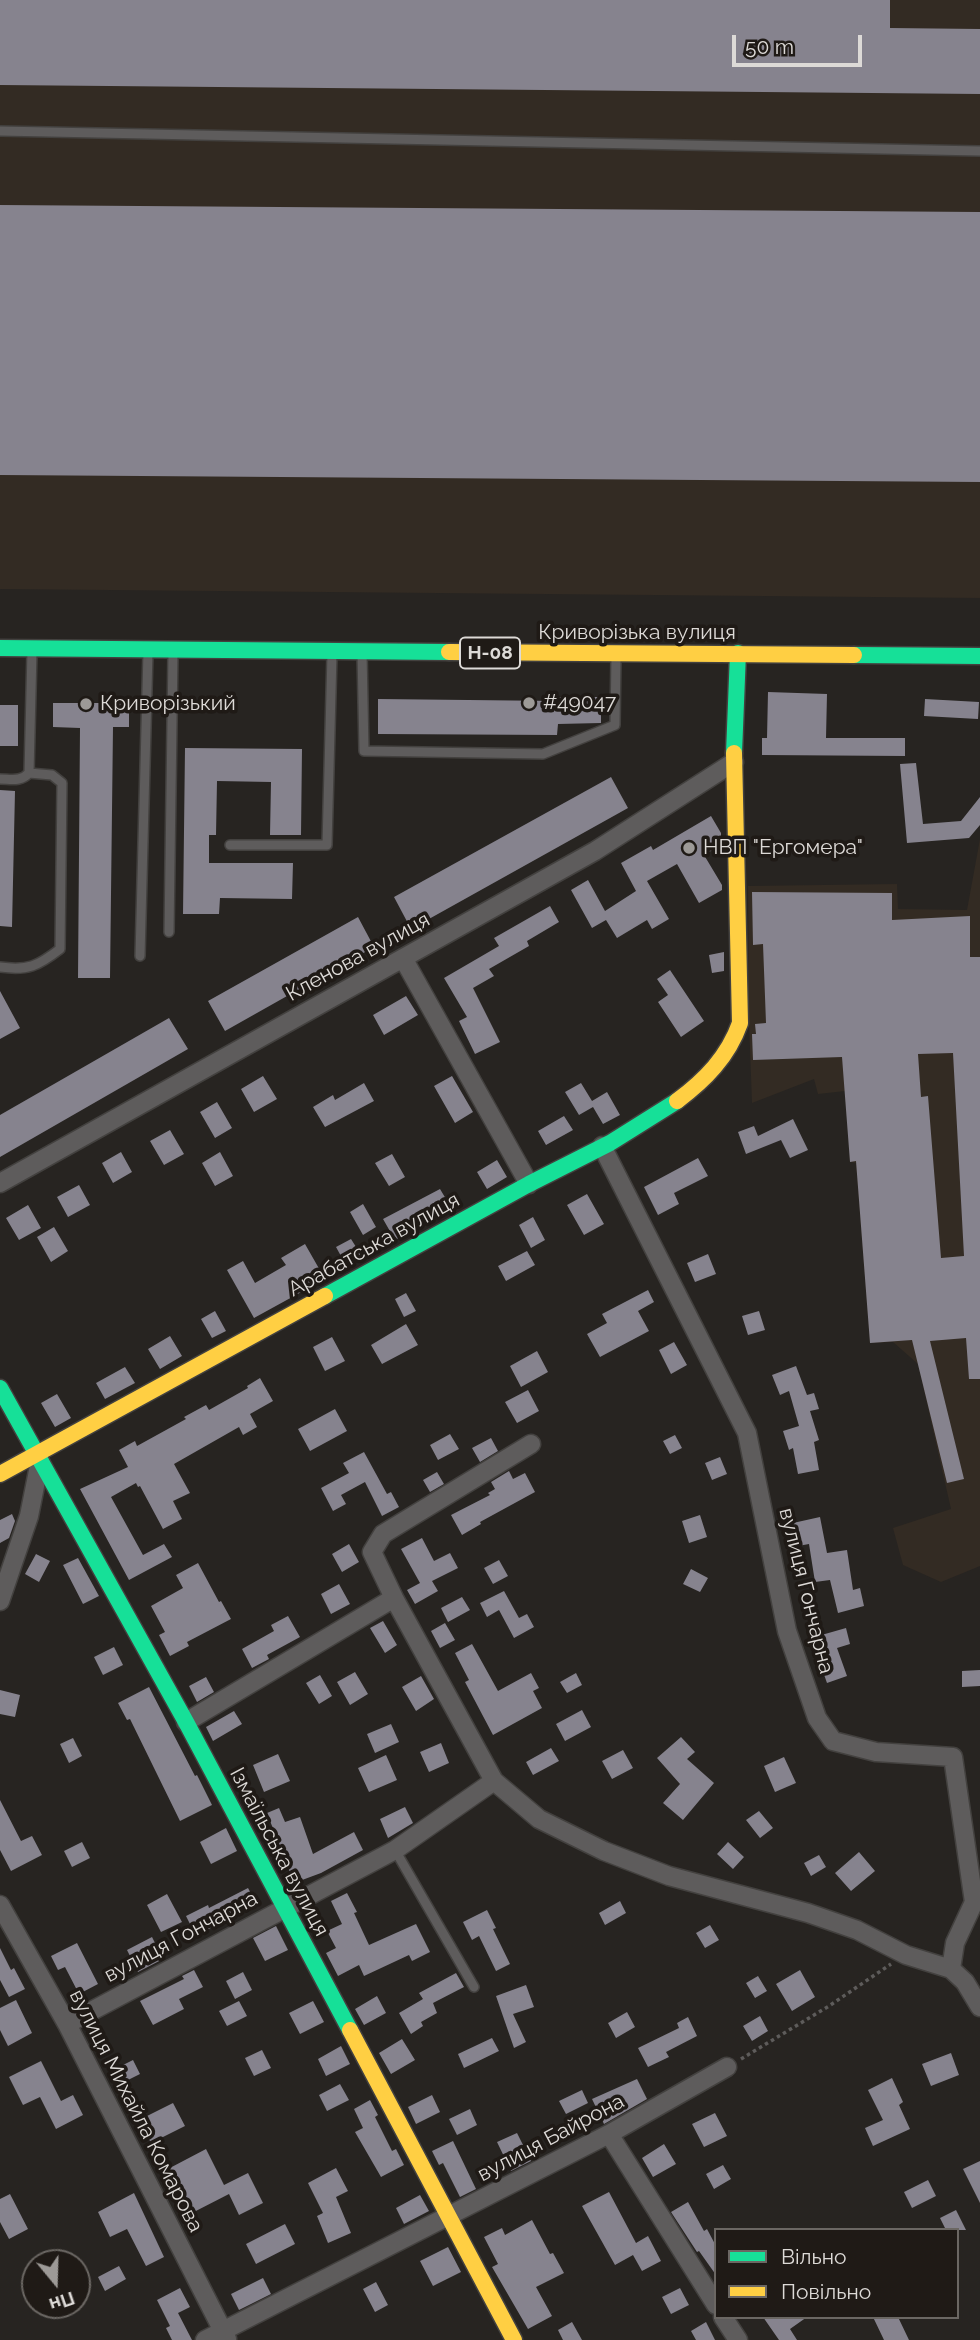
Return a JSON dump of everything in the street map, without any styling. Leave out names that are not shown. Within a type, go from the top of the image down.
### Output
[{"type":"street","name":"Криворізька вулиця","points":[[0,648],[980,656]]},
{"type":"street","points":[[734,762],[738,653]]},
{"type":"street","name":"Кленова вулиця","points":[[0,1183],[595,851],[734,762]]},
{"type":"street","name":"Арабатська вулиця","points":[[0,1474],[38,1457],[602,1146],[667,1109],[705,1077],[730,1047],[740,1023],[734,762]]},
{"type":"street","points":[[403,958],[529,1184]]},
{"type":"street","name":"вулиця Гончарна","points":[[602,1146],[747,1433],[787,1631],[817,1718],[833,1741],[876,1752],[953,1757],[974,1902],[955,1943],[951,1969]]},
{"type":"street","name":"Ізмаїльська вулиця","points":[[0,1388],[286,1907],[514,2340]]},
{"type":"street","points":[[531,1444],[383,1534],[372,1552],[394,1598],[494,1781],[539,1819],[604,1851],[669,1876],[808,1913],[858,1930],[906,1955],[951,1969],[965,1982],[980,2007]]},
{"type":"street","points":[[0,1601],[29,1516],[38,1457]]},
{"type":"street","points":[[186,1722],[394,1598]]},
{"type":"street","name":"вулиця Гончарна","points":[[67,2024],[395,1850],[494,1781]]},
{"type":"street","name":"вулиця Михайла Комарова","points":[[0,1905],[67,2024],[225,2335]]},
{"type":"street","name":"вулиця Байрона","points":[[205,2340],[225,2335],[609,2134],[727,2067]]},
{"type":"street","points":[[609,2134],[714,2302]]},
{"type":"street","points":[[724,2319],[737,2340]]},
{"type":"lane","points":[[0,131],[980,151]]},
{"type":"lane","points":[[0,779],[25,778],[29,773],[32,649]]},
{"type":"lane","points":[[140,956],[148,650]]},
{"type":"lane","points":[[169,932],[173,650]]},
{"type":"lane","points":[[230,845],[327,845],[332,652]]},
{"type":"lane","points":[[362,652],[364,751],[543,754],[615,725],[616,655]]},
{"type":"lane","points":[[0,967],[20,970],[42,963],[60,949],[62,783],[52,775],[29,773]]},
{"type":"lane","points":[[395,1850],[474,1987]]},
{"type":"path","points":[[727,2067],[830,2006],[906,1955]]},
{"type":"shaded area","points":[[0,0],[980,0],[980,598],[0,589]]},
{"type":"shaded area","points":[[980,839],[980,1566],[941,1582],[903,1565],[893,1528],[951,1509],[918,1364],[893,1342],[870,1343],[856,1163],[850,1162],[845,1091],[818,1094],[814,1079],[752,1103],[748,886],[897,884],[898,909],[967,910]]},
{"type":"building","points":[[0,0],[890,0],[890,28],[980,29],[980,94],[0,85]]},
{"type":"building","points":[[0,205],[980,212],[980,482],[0,475]]},
{"type":"building","points":[[768,692],[827,694],[826,738],[905,738],[905,756],[762,755],[762,738],[767,738]]},
{"type":"building","points":[[558,697],[601,697],[601,723],[558,724],[557,735],[378,734],[378,699],[558,701]]},
{"type":"building","points":[[925,699],[979,702],[978,719],[924,716]]},
{"type":"building","points":[[53,703],[129,703],[129,727],[113,727],[110,978],[78,978],[80,728],[53,727]]},
{"type":"building","points":[[0,705],[18,705],[18,746],[0,746]]},
{"type":"building","points":[[185,748],[302,749],[301,835],[270,835],[271,782],[217,781],[216,835],[209,835],[209,863],[293,863],[292,899],[220,898],[219,914],[183,914]]},
{"type":"building","points":[[916,763],[923,824],[961,821],[980,797],[980,825],[969,838],[907,843],[900,764]]},
{"type":"building","points":[[611,777],[628,808],[411,929],[394,897]]},
{"type":"building","points":[[0,790],[15,791],[12,927],[0,926]]},
{"type":"building","points":[[711,816],[721,833],[721,845],[704,855],[722,885],[722,890],[699,903],[677,864],[647,881],[669,919],[652,929],[647,920],[617,938],[606,920],[592,928],[571,890],[588,880],[605,911],[636,891],[621,863],[651,846],[653,850]]},
{"type":"building","points":[[752,892],[892,893],[892,920],[970,916],[970,957],[980,957],[980,1379],[969,1379],[966,1338],[930,1341],[964,1479],[947,1483],[912,1340],[870,1343],[856,1161],[850,1162],[842,1057],[753,1060],[752,1034],[756,1034],[755,1024],[766,1023],[763,944],[753,945]],"holes":[[[953,1053],[964,1256],[941,1258],[928,1096],[921,1097],[918,1054]]]},
{"type":"building","points":[[550,906],[559,922],[527,941],[529,946],[489,969],[494,976],[473,988],[500,1042],[475,1054],[459,1021],[467,1017],[444,978],[499,946],[494,938]]},
{"type":"building","points":[[358,917],[374,947],[225,1031],[208,1001]]},
{"type":"building","points":[[724,952],[724,971],[712,973],[709,955]]},
{"type":"building","points":[[670,970],[704,1021],[681,1037],[658,1002],[668,995],[657,979]]},
{"type":"building","points":[[0,991],[20,1028],[0,1039]]},
{"type":"building","points":[[406,996],[418,1015],[384,1035],[373,1015]]},
{"type":"building","points":[[169,1018],[188,1049],[0,1157],[0,1115]]},
{"type":"building","points":[[263,1076],[277,1099],[254,1112],[241,1089]]},
{"type":"building","points":[[452,1076],[473,1112],[455,1123],[434,1086]]},
{"type":"building","points":[[364,1083],[374,1101],[325,1127],[313,1107],[333,1095],[335,1100]]},
{"type":"building","points":[[581,1083],[592,1101],[607,1092],[620,1115],[603,1124],[593,1107],[579,1115],[565,1092]]},
{"type":"building","points":[[217,1102],[232,1128],[215,1138],[200,1112]]},
{"type":"building","points":[[564,1116],[573,1130],[546,1145],[538,1131]]},
{"type":"building","points":[[793,1119],[808,1150],[790,1158],[781,1140],[746,1154],[738,1132],[754,1126],[758,1136]]},
{"type":"building","points":[[170,1130],[184,1154],[164,1165],[150,1141]]},
{"type":"building","points":[[121,1152],[132,1172],[113,1183],[102,1163]]},
{"type":"building","points":[[220,1152],[233,1176],[215,1186],[202,1163]]},
{"type":"building","points":[[392,1154],[405,1177],[389,1186],[375,1163]]},
{"type":"building","points":[[698,1158],[708,1176],[674,1193],[679,1204],[658,1215],[644,1187]]},
{"type":"building","points":[[497,1160],[507,1177],[487,1189],[477,1172]]},
{"type":"building","points":[[79,1185],[90,1205],[68,1217],[57,1197]]},
{"type":"building","points":[[440,1189],[452,1209],[395,1240],[383,1219]]},
{"type":"building","points":[[587,1194],[604,1224],[584,1235],[567,1205]]},
{"type":"building","points":[[363,1204],[376,1227],[363,1235],[350,1212]]},
{"type":"building","points":[[28,1205],[41,1228],[19,1240],[6,1218]]},
{"type":"building","points":[[533,1217],[545,1240],[531,1248],[519,1225]]},
{"type":"building","points":[[54,1227],[68,1251],[51,1262],[37,1237]]},
{"type":"building","points":[[351,1239],[363,1258],[347,1267],[336,1247]]},
{"type":"building","points":[[305,1244],[325,1279],[254,1318],[227,1270],[243,1261],[255,1283],[286,1265],[281,1258]]},
{"type":"building","points":[[527,1251],[535,1265],[506,1281],[498,1266]]},
{"type":"building","points":[[708,1254],[716,1274],[695,1282],[687,1263]]},
{"type":"building","points":[[648,1290],[654,1302],[638,1311],[649,1331],[600,1357],[587,1334],[607,1323],[602,1314]]},
{"type":"building","points":[[406,1293],[416,1311],[404,1317],[395,1299]]},
{"type":"building","points":[[215,1311],[226,1331],[212,1338],[201,1319]]},
{"type":"building","points":[[759,1311],[765,1330],[748,1335],[742,1316]]},
{"type":"building","points":[[406,1324],[418,1345],[382,1364],[371,1345]]},
{"type":"building","points":[[170,1336],[182,1356],[160,1369],[148,1349]]},
{"type":"building","points":[[332,1337],[345,1361],[325,1371],[313,1347]]},
{"type":"building","points":[[674,1342],[687,1365],[671,1374],[659,1350]]},
{"type":"building","points":[[537,1351],[548,1372],[521,1387],[510,1366]]},
{"type":"building","points":[[796,1366],[807,1395],[814,1393],[819,1409],[810,1411],[819,1440],[814,1442],[819,1470],[798,1474],[793,1448],[789,1450],[783,1431],[799,1426],[789,1391],[780,1395],[772,1375]]},
{"type":"building","points":[[125,1367],[135,1383],[105,1399],[96,1383]]},
{"type":"building","points":[[260,1378],[273,1401],[250,1414],[257,1427],[243,1435],[239,1427],[174,1464],[190,1493],[173,1501],[182,1519],[163,1529],[136,1483],[111,1497],[143,1555],[164,1544],[172,1557],[129,1580],[80,1489],[128,1467],[119,1450],[135,1441],[137,1446],[206,1405],[209,1410]]},
{"type":"building","points":[[528,1390],[539,1411],[517,1423],[505,1402]]},
{"type":"building","points":[[57,1394],[71,1418],[55,1427],[41,1403]]},
{"type":"building","points":[[335,1409],[347,1431],[310,1451],[298,1429]]},
{"type":"building","points":[[450,1434],[459,1449],[438,1460],[430,1445]]},
{"type":"building","points":[[675,1435],[682,1448],[670,1454],[663,1441]]},
{"type":"building","points":[[491,1438],[498,1451],[480,1462],[472,1448]]},
{"type":"building","points":[[364,1452],[387,1494],[391,1492],[399,1507],[382,1516],[365,1482],[341,1495],[346,1504],[333,1511],[321,1488],[349,1473],[343,1463]]},
{"type":"building","points":[[720,1457],[727,1474],[712,1480],[705,1463]]},
{"type":"building","points":[[509,1471],[513,1479],[525,1473],[535,1492],[462,1535],[451,1515],[490,1495],[488,1493],[495,1489],[491,1482]]},
{"type":"building","points":[[437,1472],[444,1484],[430,1492],[423,1480]]},
{"type":"building","points":[[12,1514],[15,1521],[9,1538],[0,1543],[0,1520]]},
{"type":"building","points":[[700,1515],[707,1537],[689,1543],[682,1521]]},
{"type":"building","points":[[820,1517],[827,1553],[847,1550],[853,1590],[860,1588],[864,1606],[838,1613],[830,1580],[815,1582],[809,1544],[798,1546],[793,1523]]},
{"type":"building","points":[[422,1538],[434,1561],[450,1553],[458,1568],[432,1581],[438,1591],[415,1604],[407,1590],[420,1583],[401,1549]]},
{"type":"building","points":[[349,1544],[359,1562],[342,1572],[332,1554]]},
{"type":"building","points":[[36,1554],[50,1561],[39,1582],[25,1574]]},
{"type":"building","points":[[78,1558],[99,1596],[83,1604],[63,1565]]},
{"type":"building","points":[[499,1560],[508,1576],[493,1584],[484,1568]]},
{"type":"building","points":[[198,1563],[231,1619],[187,1642],[189,1646],[170,1656],[159,1635],[165,1632],[151,1606],[183,1588],[176,1575]]},
{"type":"building","points":[[691,1569],[708,1578],[700,1592],[683,1584]]},
{"type":"building","points":[[339,1584],[350,1604],[331,1614],[321,1594]]},
{"type":"building","points":[[504,1591],[519,1618],[527,1614],[534,1627],[514,1638],[499,1610],[487,1617],[480,1603]]},
{"type":"building","points":[[462,1597],[470,1610],[448,1622],[441,1608]]},
{"type":"building","points":[[288,1616],[300,1637],[267,1655],[269,1659],[252,1668],[242,1649],[274,1631],[271,1625]]},
{"type":"building","points":[[383,1621],[397,1645],[385,1653],[370,1628]]},
{"type":"building","points":[[445,1623],[455,1640],[440,1648],[431,1631]]},
{"type":"building","points":[[846,1628],[850,1644],[837,1648],[847,1676],[827,1683],[821,1666],[826,1665],[818,1636]]},
{"type":"building","points":[[472,1644],[498,1691],[531,1673],[539,1688],[533,1691],[542,1708],[493,1735],[465,1682],[469,1680],[455,1653]]},
{"type":"building","points":[[114,1647],[123,1665],[103,1675],[94,1657]]},
{"type":"building","points":[[980,1670],[980,1686],[962,1687],[962,1671]]},
{"type":"building","points":[[355,1672],[368,1694],[350,1705],[337,1682]]},
{"type":"building","points":[[576,1673],[582,1685],[567,1693],[560,1682]]},
{"type":"building","points":[[320,1675],[332,1696],[319,1704],[306,1683]]},
{"type":"building","points":[[421,1676],[434,1699],[416,1711],[402,1687]]},
{"type":"building","points":[[206,1677],[214,1692],[197,1702],[189,1686]]},
{"type":"building","points":[[149,1687],[212,1805],[180,1821],[130,1719],[127,1720],[118,1703]]},
{"type":"building","points":[[0,1690],[20,1695],[15,1717],[0,1714]]},
{"type":"building","points":[[582,1710],[591,1727],[565,1741],[556,1724]]},
{"type":"building","points":[[234,1711],[242,1724],[213,1741],[206,1727]]},
{"type":"building","points":[[391,1724],[399,1742],[375,1753],[367,1734]]},
{"type":"building","points":[[681,1737],[695,1752],[687,1759],[714,1783],[683,1820],[663,1803],[680,1784],[657,1758]]},
{"type":"building","points":[[73,1738],[82,1756],[69,1763],[60,1744]]},
{"type":"building","points":[[441,1743],[449,1763],[429,1772],[420,1752]]},
{"type":"building","points":[[551,1748],[559,1761],[533,1775],[526,1762]]},
{"type":"building","points":[[623,1750],[633,1768],[612,1779],[602,1761]]},
{"type":"building","points":[[278,1754],[290,1781],[264,1792],[253,1765]]},
{"type":"building","points":[[386,1755],[397,1780],[369,1792],[358,1768]]},
{"type":"building","points":[[784,1757],[796,1783],[775,1792],[764,1766]]},
{"type":"building","points":[[0,1800],[21,1841],[32,1836],[42,1855],[11,1871],[0,1850]]},
{"type":"building","points":[[405,1807],[413,1823],[388,1838],[380,1819]]},
{"type":"building","points":[[279,1808],[285,1822],[300,1817],[313,1854],[354,1832],[363,1850],[321,1873],[294,1883],[267,1813]]},
{"type":"building","points":[[759,1811],[773,1828],[760,1838],[746,1820]]},
{"type":"building","points":[[226,1828],[237,1851],[211,1864],[200,1842]]},
{"type":"building","points":[[82,1842],[90,1858],[72,1867],[64,1851]]},
{"type":"building","points":[[728,1842],[744,1857],[733,1869],[717,1854]]},
{"type":"building","points":[[859,1852],[875,1871],[851,1891],[835,1873]]},
{"type":"building","points":[[819,1855],[826,1867],[811,1876],[804,1863]]},
{"type":"building","points":[[248,1888],[256,1903],[196,1936],[186,1916],[208,1905],[209,1908]]},
{"type":"building","points":[[347,1893],[369,1945],[416,1924],[430,1952],[412,1961],[409,1955],[364,1976],[359,1965],[338,1976],[326,1953],[336,1948],[327,1931],[342,1924],[331,1901]]},
{"type":"building","points":[[167,1894],[182,1922],[161,1932],[147,1905]]},
{"type":"building","points":[[620,1901],[626,1913],[605,1925],[599,1913]]},
{"type":"building","points":[[487,1910],[510,1964],[496,1971],[479,1936],[472,1940],[463,1922]]},
{"type":"building","points":[[710,1925],[719,1940],[705,1948],[696,1933]]},
{"type":"building","points":[[276,1926],[288,1950],[265,1961],[253,1938]]},
{"type":"building","points":[[152,1937],[163,1959],[138,1972],[127,1950]]},
{"type":"building","points":[[77,1943],[98,1984],[79,1994],[65,1967],[58,1970],[51,1956]]},
{"type":"building","points":[[0,1948],[25,1989],[9,1997],[0,1980]]},
{"type":"building","points":[[194,1970],[203,1987],[179,1999],[184,2009],[153,2025],[140,2001],[184,1979],[182,1976]]},
{"type":"building","points":[[800,1970],[815,1997],[792,2011],[776,1984]]},
{"type":"building","points":[[243,1972],[252,1990],[235,1999],[226,1981]]},
{"type":"building","points":[[456,1973],[464,1987],[433,2003],[437,2013],[421,2022],[423,2026],[411,2034],[399,2013],[423,1999],[419,1993]]},
{"type":"building","points":[[758,1976],[767,1991],[755,1998],[746,1983]]},
{"type":"building","points":[[526,1985],[534,2007],[513,2014],[526,2042],[514,2048],[496,1996]]},
{"type":"building","points":[[377,1996],[386,2013],[364,2025],[355,2009]]},
{"type":"building","points":[[16,2000],[32,2033],[8,2046],[0,2030],[0,2008]]},
{"type":"building","points":[[239,2001],[247,2016],[227,2026],[219,2011]]},
{"type":"building","points":[[313,2001],[324,2022],[300,2034],[289,2013]]},
{"type":"building","points":[[627,2012],[635,2027],[616,2038],[608,2023]]},
{"type":"building","points":[[760,2016],[768,2031],[752,2041],[743,2026]]},
{"type":"building","points":[[688,2017],[697,2036],[666,2052],[669,2057],[648,2067],[638,2048],[679,2028],[677,2023]]},
{"type":"building","points":[[492,2038],[499,2051],[464,2068],[458,2054]]},
{"type":"building","points":[[402,2039],[415,2060],[391,2074],[379,2053]]},
{"type":"building","points":[[341,2046],[350,2064],[326,2076],[318,2059]]},
{"type":"building","points":[[262,2050],[271,2068],[254,2076],[245,2058]]},
{"type":"building","points":[[951,2053],[959,2075],[931,2086],[922,2064]]},
{"type":"building","points":[[133,2060],[140,2074],[120,2084],[113,2070]]},
{"type":"building","points":[[41,2061],[61,2101],[73,2095],[83,2115],[56,2129],[40,2097],[23,2105],[9,2077]]},
{"type":"building","points":[[892,2078],[903,2102],[899,2105],[910,2129],[873,2146],[865,2128],[883,2120],[868,2090]]},
{"type":"building","points":[[637,2079],[647,2099],[604,2124],[592,2099]]},
{"type":"building","points":[[340,2084],[349,2100],[327,2111],[319,2095]]},
{"type":"building","points":[[582,2090],[588,2103],[566,2114],[559,2101]]},
{"type":"building","points":[[432,2095],[440,2112],[416,2124],[408,2107]]},
{"type":"building","points":[[370,2100],[378,2115],[375,2117],[392,2151],[396,2149],[404,2165],[381,2177],[355,2132],[363,2128],[354,2109]]},
{"type":"building","points":[[173,2103],[185,2126],[151,2143],[139,2120]]},
{"type":"building","points":[[470,2109],[477,2125],[457,2135],[449,2119]]},
{"type":"building","points":[[715,2113],[727,2136],[704,2147],[692,2124]]},
{"type":"building","points":[[517,2133],[531,2161],[511,2171],[497,2142]]},
{"type":"building","points":[[453,2141],[476,2189],[460,2197],[443,2163],[439,2165],[432,2151]]},
{"type":"building","points":[[664,2144],[676,2164],[653,2177],[642,2158]]},
{"type":"building","points":[[206,2149],[224,2185],[248,2173],[263,2203],[239,2215],[229,2194],[190,2214],[166,2170]]},
{"type":"building","points":[[980,2161],[980,2203],[963,2169]]},
{"type":"building","points":[[723,2165],[731,2179],[714,2189],[706,2174]]},
{"type":"building","points":[[336,2168],[348,2191],[336,2197],[351,2233],[328,2243],[317,2216],[323,2213],[308,2183]]},
{"type":"building","points":[[928,2180],[936,2196],[912,2208],[904,2192]]},
{"type":"building","points":[[609,2192],[636,2243],[648,2236],[661,2261],[642,2271],[633,2255],[615,2265],[582,2206]]},
{"type":"building","points":[[134,2193],[164,2257],[146,2266],[127,2229],[110,2237],[98,2212]]},
{"type":"building","points":[[10,2194],[28,2229],[9,2239],[0,2222],[0,2199]]},
{"type":"building","points":[[420,2195],[429,2211],[404,2224],[396,2208]]},
{"type":"building","points":[[688,2202],[704,2231],[707,2229],[714,2242],[714,2272],[699,2251],[697,2252],[671,2212]]},
{"type":"building","points":[[956,2210],[966,2230],[945,2228],[940,2218]]},
{"type":"building","points":[[532,2220],[550,2254],[553,2253],[564,2273],[536,2287],[552,2316],[528,2329],[492,2267],[498,2264],[484,2237],[502,2228],[505,2235]]},
{"type":"building","points":[[285,2224],[295,2244],[256,2264],[246,2244]]},
{"type":"building","points":[[448,2247],[461,2272],[433,2286],[420,2261]]},
{"type":"building","points":[[119,2266],[126,2279],[105,2291],[98,2277]]},
{"type":"building","points":[[263,2278],[271,2294],[239,2310],[231,2294]]},
{"type":"building","points":[[376,2282],[388,2305],[375,2312],[363,2289]]},
{"type":"building","points":[[180,2288],[190,2307],[178,2313],[192,2340],[172,2340],[166,2328],[170,2326],[157,2300]]},
{"type":"building","points":[[680,2288],[689,2305],[671,2314],[662,2297]]},
{"type":"building","points":[[764,2319],[804,2319],[790,2329],[797,2340],[779,2340]]},
{"type":"building","points":[[874,2319],[899,2319],[909,2340],[884,2340]]},
{"type":"building","points":[[572,2322],[582,2340],[563,2340],[558,2330]]},
{"type":"building","points":[[706,2322],[715,2340],[696,2340],[691,2331]]},
{"type":"traffic: fast","points":[[0,648],[449,652]]},
{"type":"traffic: fast","points":[[734,753],[738,653]]},
{"type":"traffic: fast","points":[[854,655],[980,656]]},
{"type":"traffic: fast","points":[[325,1296],[529,1184],[610,1143],[677,1101]]},
{"type":"traffic: fast","points":[[0,1388],[186,1722],[350,2030]]},
{"type":"traffic: slow","points":[[449,652],[854,655]]},
{"type":"traffic: slow","points":[[677,1101],[714,1067],[729,1047],[740,1023],[734,753]]},
{"type":"traffic: slow","points":[[0,1474],[325,1296]]},
{"type":"traffic: slow","points":[[350,2030],[514,2340]]},
{"type":"place","name":"#49047","points":[[529,703]]},
{"type":"place","name":"Криворізький","points":[[86,704]]},
{"type":"place","name":"НВП \"Ергомера\"","points":[[689,848]]}]
